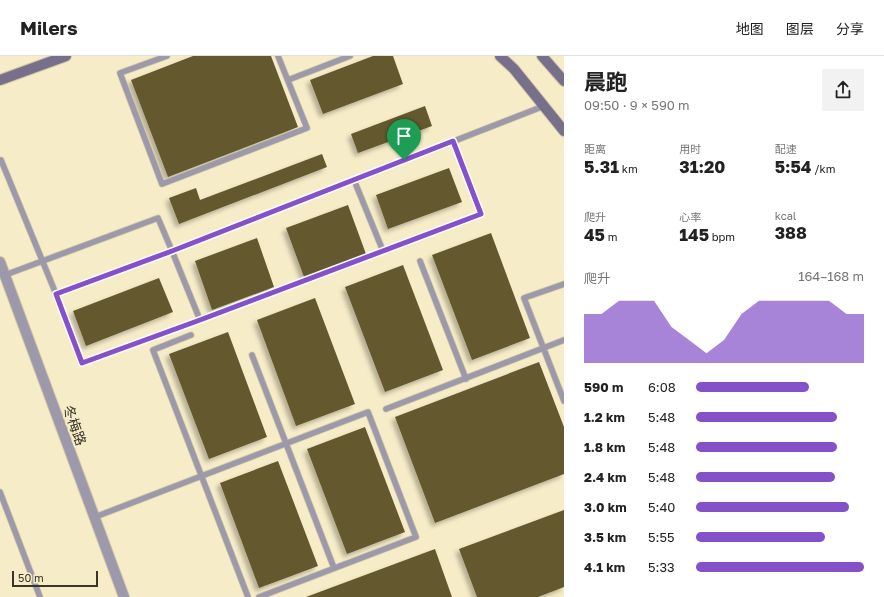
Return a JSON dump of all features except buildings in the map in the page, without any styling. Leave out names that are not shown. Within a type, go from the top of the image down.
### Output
[{"type":"main road","points":[[0,80],[66,56]]},
{"type":"main road","points":[[500,56],[514,69],[564,131]]},
{"type":"main road","points":[[542,56],[564,81]]},
{"type":"street","name":"冬梅路","points":[[0,262],[124,597]]},
{"type":"lane","points":[[166,56],[120,73],[162,184],[307,128],[278,56]]},
{"type":"lane","points":[[288,80],[350,56]]},
{"type":"lane","points":[[56,294],[172,251],[544,106]]},
{"type":"lane","points":[[1,160],[56,294],[82,363],[481,214],[453,141]]},
{"type":"lane","points":[[354,180],[383,251]]},
{"type":"lane","points":[[5,275],[158,218],[200,320]]},
{"type":"lane","points":[[420,261],[466,379]]},
{"type":"lane","points":[[564,284],[524,298],[564,401]]},
{"type":"lane","points":[[191,335],[153,350],[248,597]]},
{"type":"lane","points":[[386,409],[564,340]]},
{"type":"lane","points":[[252,355],[334,568]]},
{"type":"lane","points":[[94,517],[368,412],[416,537],[259,597]]},
{"type":"lane","points":[[0,492],[40,597]]},
{"type":"route","points":[[453,141],[481,214],[82,363],[56,294],[172,251],[404,160],[453,141]]}]
